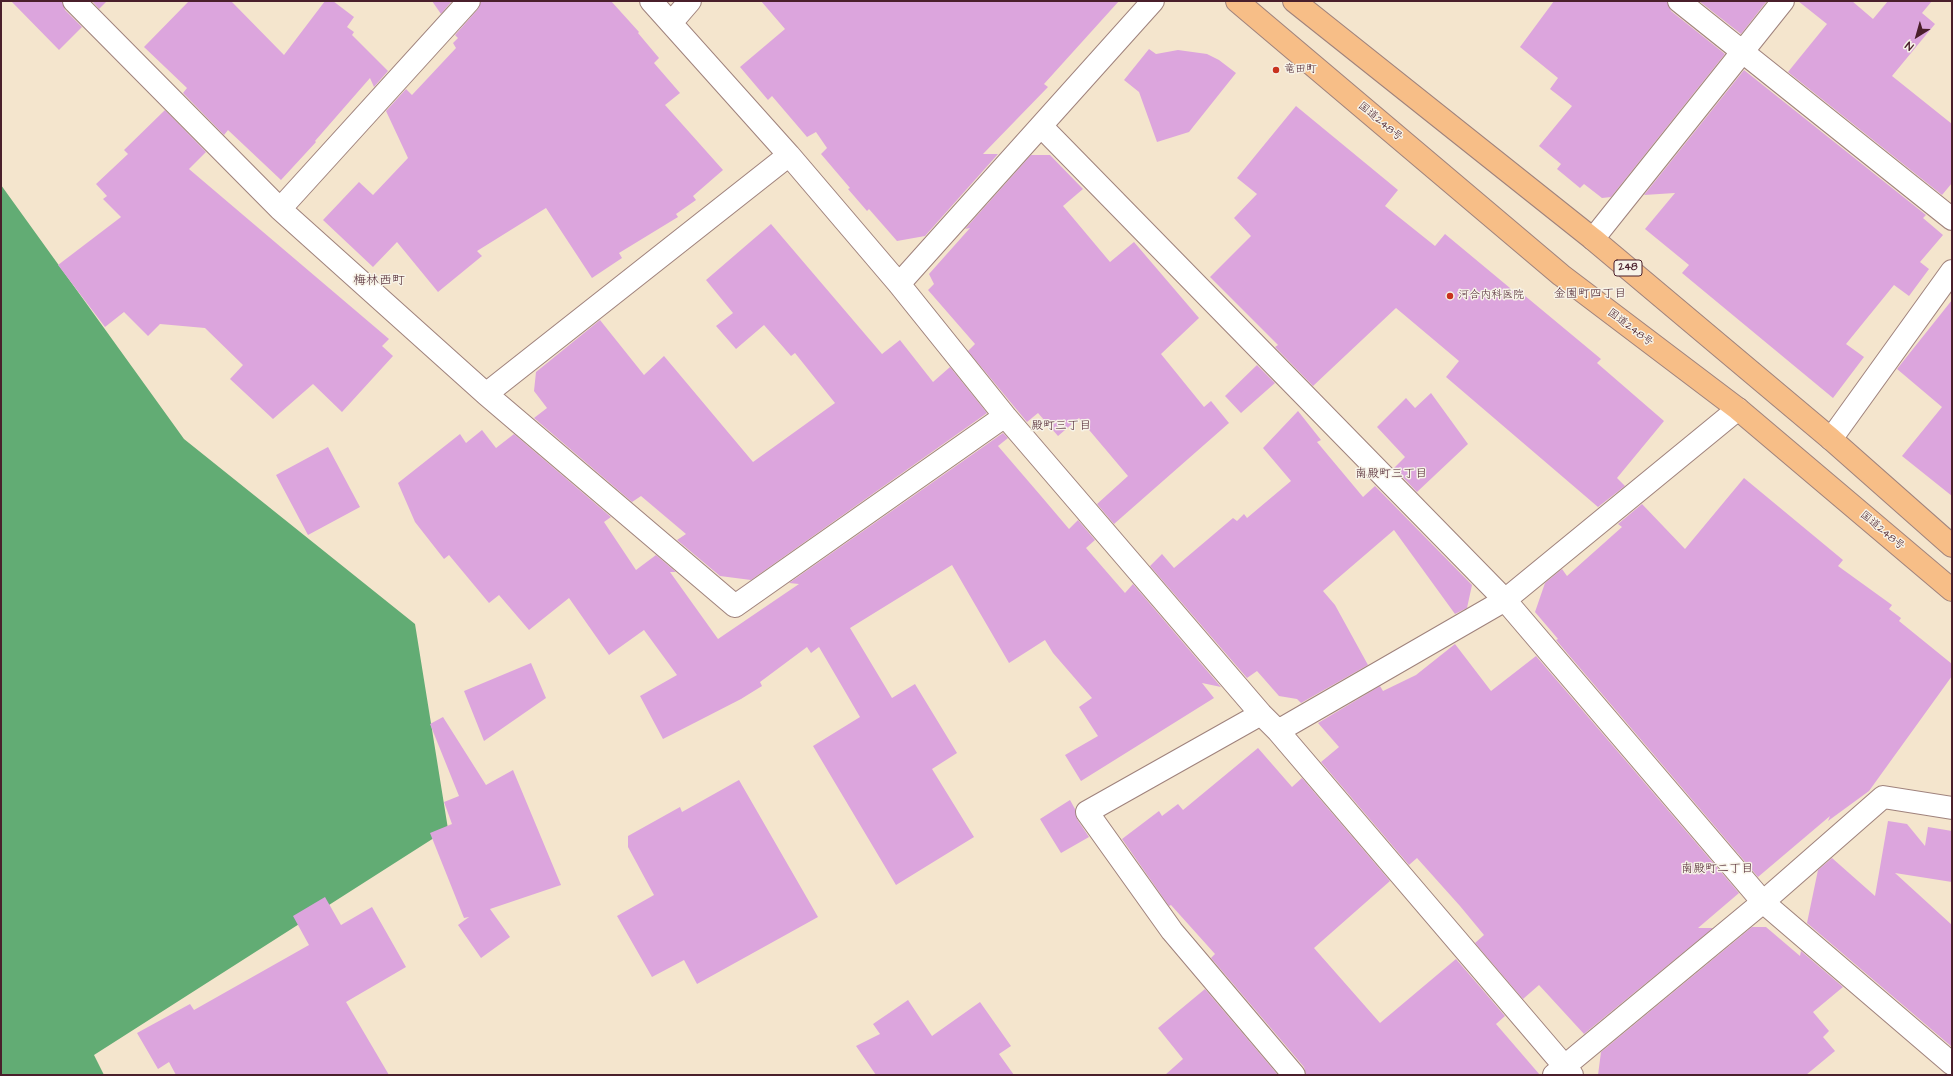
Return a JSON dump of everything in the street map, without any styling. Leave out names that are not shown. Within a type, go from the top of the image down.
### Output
[{"type":"highway","name":"国道248号","points":[[1237,1],[1561,275],[1738,409],[1952,590]]},
{"type":"highway","name":"248","points":[[1294,1],[1593,238],[1830,439],[1952,546]]},
{"type":"street","points":[[74,1],[280,209],[486,394],[735,606],[1005,416]]},
{"type":"street","points":[[280,209],[469,1]]},
{"type":"street","points":[[651,1],[789,156],[898,284],[1005,416],[1261,714],[1278,731],[1563,1072],[1763,902],[1883,796],[1952,808]]},
{"type":"street","points":[[671,23],[690,1]]},
{"type":"street","points":[[898,284],[1153,1]]},
{"type":"street","points":[[1679,1],[1952,219]]},
{"type":"street","points":[[1593,238],[1784,1]]},
{"type":"street","points":[[1041,126],[1505,600],[1763,902],[1952,1064]]},
{"type":"street","points":[[486,394],[789,156]]},
{"type":"street","points":[[1830,439],[1952,272]]},
{"type":"street","points":[[1278,731],[1505,600],[1738,409]]},
{"type":"street","points":[[1261,714],[1087,812],[1172,931],[1294,1075]]},
{"type":"green space","points":[[1,185],[184,439],[415,624],[448,829],[94,1055],[104,1075],[1,1075]]},
{"type":"building","points":[[11,1],[62,1],[65,10],[82,27],[59,50]]},
{"type":"building","points":[[92,1],[107,1],[99,9]]},
{"type":"building","points":[[189,1],[231,1],[284,55],[325,1],[333,1],[354,17],[347,27],[354,32],[352,35],[388,71],[374,87],[370,78],[315,141],[316,142],[281,180],[228,130],[224,135],[183,93],[187,88],[144,47]]},
{"type":"building","points":[[432,1],[452,1],[441,14]]},
{"type":"building","points":[[481,1],[611,1],[639,32],[638,33],[659,58],[654,63],[680,93],[665,105],[723,170],[693,196],[696,200],[676,214],[678,217],[619,253],[622,258],[592,278],[546,208],[477,251],[482,256],[438,292],[397,242],[373,267],[323,220],[359,182],[373,195],[408,158],[386,111],[406,89],[412,95],[456,48],[453,43],[458,38],[455,35],[478,9]]},
{"type":"building","points":[[761,1],[1119,1],[1044,84],[1048,87],[983,154],[998,154],[925,236],[897,241],[869,209],[867,211],[848,189],[850,188],[821,154],[827,148],[816,132],[807,137],[772,96],[768,100],[740,67],[785,29]]},
{"type":"building","points":[[1554,1],[1667,1],[1671,11],[1725,54],[1611,197],[1602,198],[1584,184],[1580,188],[1557,169],[1561,164],[1539,146],[1572,106],[1550,89],[1558,78],[1520,47]]},
{"type":"building","points":[[1699,1],[1767,1],[1741,34]]},
{"type":"building","points":[[1798,1],[1852,1],[1873,19],[1888,1],[1932,1],[1922,13],[1935,24],[1892,76],[1952,124],[1952,183],[1942,195],[1788,72],[1827,24]]},
{"type":"building","points":[[1149,49],[1156,54],[1178,50],[1207,54],[1219,60],[1236,73],[1189,132],[1157,142],[1139,92],[1124,80]]},
{"type":"building","points":[[1744,70],[1926,215],[1923,218],[1943,235],[1920,262],[1929,269],[1909,296],[1894,285],[1846,344],[1864,357],[1833,398],[1682,273],[1689,265],[1645,229],[1675,193],[1644,195]]},
{"type":"building","points":[[1296,106],[1398,190],[1385,206],[1435,246],[1445,234],[1516,293],[1518,290],[1601,359],[1597,363],[1664,421],[1617,478],[1625,486],[1598,507],[1446,377],[1459,361],[1396,308],[1313,386],[1275,347],[1278,345],[1210,277],[1251,236],[1234,218],[1257,194],[1237,178]]},
{"type":"building","points":[[165,110],[206,152],[189,169],[389,339],[382,346],[393,356],[342,412],[313,384],[273,419],[230,379],[243,365],[205,328],[160,324],[148,336],[124,312],[105,327],[58,265],[121,217],[103,199],[107,196],[96,184],[128,154],[124,150]]},
{"type":"building","points":[[1031,155],[1050,155],[1083,189],[1063,206],[1110,262],[1134,242],[1199,318],[1161,354],[1204,407],[1211,401],[1229,423],[1114,524],[1097,504],[1128,476],[1079,418],[1058,436],[1038,413],[1027,422],[968,351],[975,344],[928,290],[934,284],[929,274],[970,228],[965,229]]},
{"type":"building","points":[[771,224],[882,354],[900,340],[933,382],[950,367],[987,413],[751,580],[720,576],[677,540],[686,534],[641,496],[632,502],[534,418],[547,408],[534,391],[536,372],[600,320],[644,375],[664,356],[753,462],[835,403],[795,353],[791,356],[764,325],[736,349],[716,326],[733,313],[706,280]]},
{"type":"building","points":[[1952,300],[1952,496],[1902,456],[1942,407],[1897,369]]},
{"type":"building","points":[[1257,365],[1275,383],[1241,413],[1225,396]]},
{"type":"building","points":[[1431,393],[1468,444],[1417,492],[1394,468],[1405,457],[1377,427],[1406,398],[1415,408]]},
{"type":"building","points":[[1298,411],[1321,440],[1317,442],[1363,497],[1375,486],[1472,585],[1467,608],[1455,614],[1394,530],[1323,591],[1335,605],[1368,665],[1301,703],[1297,699],[1279,696],[1257,671],[1247,678],[1150,566],[1162,554],[1174,568],[1233,518],[1237,521],[1244,514],[1247,518],[1291,481],[1263,448]]},
{"type":"building","points":[[482,430],[496,448],[514,434],[611,517],[604,522],[636,570],[656,555],[676,572],[670,572],[718,639],[799,584],[789,583],[1003,433],[1008,438],[998,446],[1069,529],[1078,520],[1095,540],[1086,548],[1125,593],[1133,584],[1221,687],[1202,683],[1214,698],[1081,781],[1065,755],[1098,736],[1079,707],[1092,698],[1053,653],[1045,640],[1009,663],[952,565],[850,628],[892,698],[915,684],[957,753],[932,769],[974,837],[896,885],[813,746],[860,717],[819,647],[811,653],[807,647],[760,682],[762,686],[741,699],[663,739],[640,696],[677,675],[644,630],[609,655],[569,598],[529,630],[499,595],[489,603],[449,555],[444,559],[415,522],[398,483],[460,434],[466,443]]},
{"type":"building","points":[[328,447],[360,507],[308,535],[276,475]]},
{"type":"building","points":[[1744,478],[1843,560],[1838,566],[1892,605],[1889,609],[1901,618],[1899,621],[1952,664],[1952,676],[1869,791],[1828,821],[1830,816],[1758,877],[1556,640],[1558,639],[1535,612],[1545,583],[1562,569],[1567,576],[1622,527],[1618,524],[1642,504],[1685,549]]},
{"type":"building","points":[[1455,644],[1491,691],[1536,656],[1739,893],[1698,928],[1713,928],[1584,1034],[1539,985],[1523,999],[1475,943],[1484,935],[1460,906],[1417,858],[1409,865],[1321,762],[1339,747],[1318,723],[1380,686],[1383,691],[1416,675]]},
{"type":"building","points":[[531,663],[546,698],[484,741],[464,691]]},
{"type":"building","points":[[443,717],[486,785],[513,770],[561,885],[490,909],[510,937],[481,958],[458,925],[469,917],[464,918],[430,833],[452,824],[444,802],[459,796],[430,724]]},
{"type":"building","points":[[1258,748],[1292,787],[1302,778],[1390,881],[1314,948],[1380,1023],[1456,959],[1505,1016],[1496,1024],[1540,1075],[1306,1075],[1304,1067],[1211,958],[1215,954],[1171,905],[1169,906],[1122,839],[1159,811],[1162,816],[1178,804],[1183,810]]},
{"type":"building","points":[[739,780],[818,917],[697,984],[684,960],[652,977],[617,916],[654,895],[628,847],[628,836],[680,807],[682,812]]},
{"type":"building","points":[[1070,800],[1075,809],[1077,819],[1089,837],[1061,853],[1040,819]]},
{"type":"building","points":[[1888,821],[1907,824],[1925,846],[1928,827],[1952,831],[1952,882],[1895,873],[1952,925],[1952,1047],[1807,923],[1818,870],[1832,858],[1875,896]]},
{"type":"building","points":[[325,897],[341,925],[372,907],[406,967],[346,1002],[389,1075],[176,1075],[169,1062],[158,1069],[137,1033],[190,1004],[194,1010],[309,945],[293,916]]},
{"type":"building","points":[[1752,927],[1766,927],[1800,956],[1801,951],[1843,987],[1813,1012],[1829,1031],[1823,1037],[1835,1051],[1806,1075],[1598,1075],[1601,1052]]},
{"type":"building","points":[[1205,989],[1278,1075],[1165,1075],[1183,1059],[1158,1028]]},
{"type":"building","points":[[908,1000],[932,1036],[980,1002],[1011,1046],[999,1054],[1014,1075],[876,1075],[856,1046],[880,1034],[873,1024]]},
{"type":"place","name":"竜田町","points":[[1276,70]]},
{"type":"place","name":"河合内科医院","points":[[1450,296]]},
{"type":"district","name":"梅林西町","points":[[379,281]]},
{"type":"district","name":"金園町四丁目","points":[[1590,294]]},
{"type":"district","name":"殿町三丁目","points":[[1061,426]]},
{"type":"district","name":"南殿町三丁目","points":[[1391,474]]},
{"type":"district","name":"南殿町二丁目","points":[[1717,869]]}]
